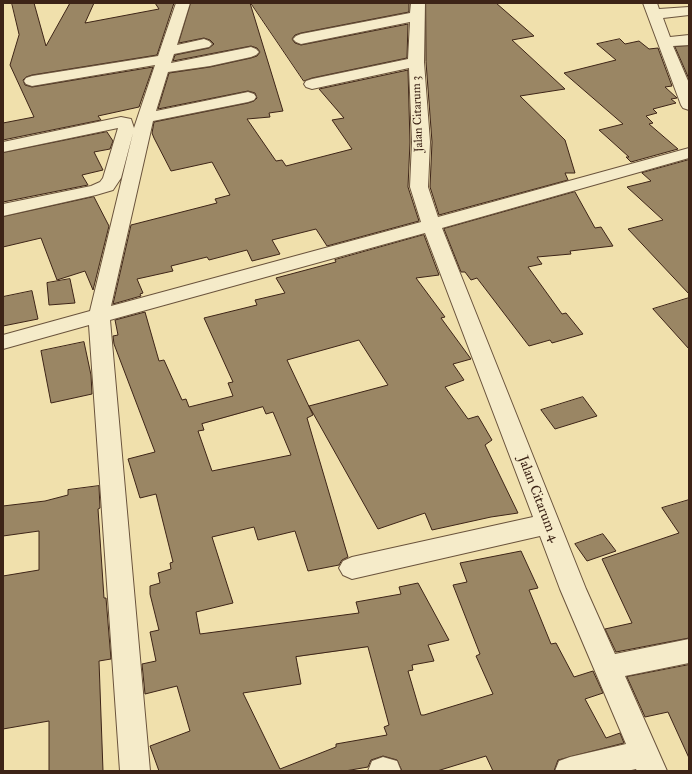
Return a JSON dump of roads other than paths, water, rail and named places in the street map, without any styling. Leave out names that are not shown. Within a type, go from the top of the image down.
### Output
[{"type":"street","points":[[135,771],[99,315],[145,118],[183,3]]},
{"type":"street","points":[[689,11],[651,8],[674,61],[689,105]]},
{"type":"street","points":[[301,39],[418,10]]},
{"type":"street","name":"Jalan Citarum 3","points":[[418,10],[416,62],[421,142],[419,187],[431,224]]},
{"type":"street","points":[[666,42],[689,40]]},
{"type":"street","points":[[32,81],[164,59],[204,44]]},
{"type":"street","points":[[164,59],[210,61],[252,52]]},
{"type":"street","points":[[674,61],[689,59]]},
{"type":"street","points":[[312,84],[416,62]]},
{"type":"street","points":[[145,118],[248,97]]},
{"type":"street","points":[[3,147],[113,123],[121,122],[125,124],[126,128],[112,178],[107,186],[96,190],[3,210]]},
{"type":"street","points":[[3,342],[689,153]]},
{"type":"street","name":"Jalan Citarum 4","points":[[431,224],[573,589],[648,762]]},
{"type":"street","points":[[352,568],[547,524]]},
{"type":"street","points":[[607,668],[689,651]]},
{"type":"street","points":[[570,771],[648,762]]}]
